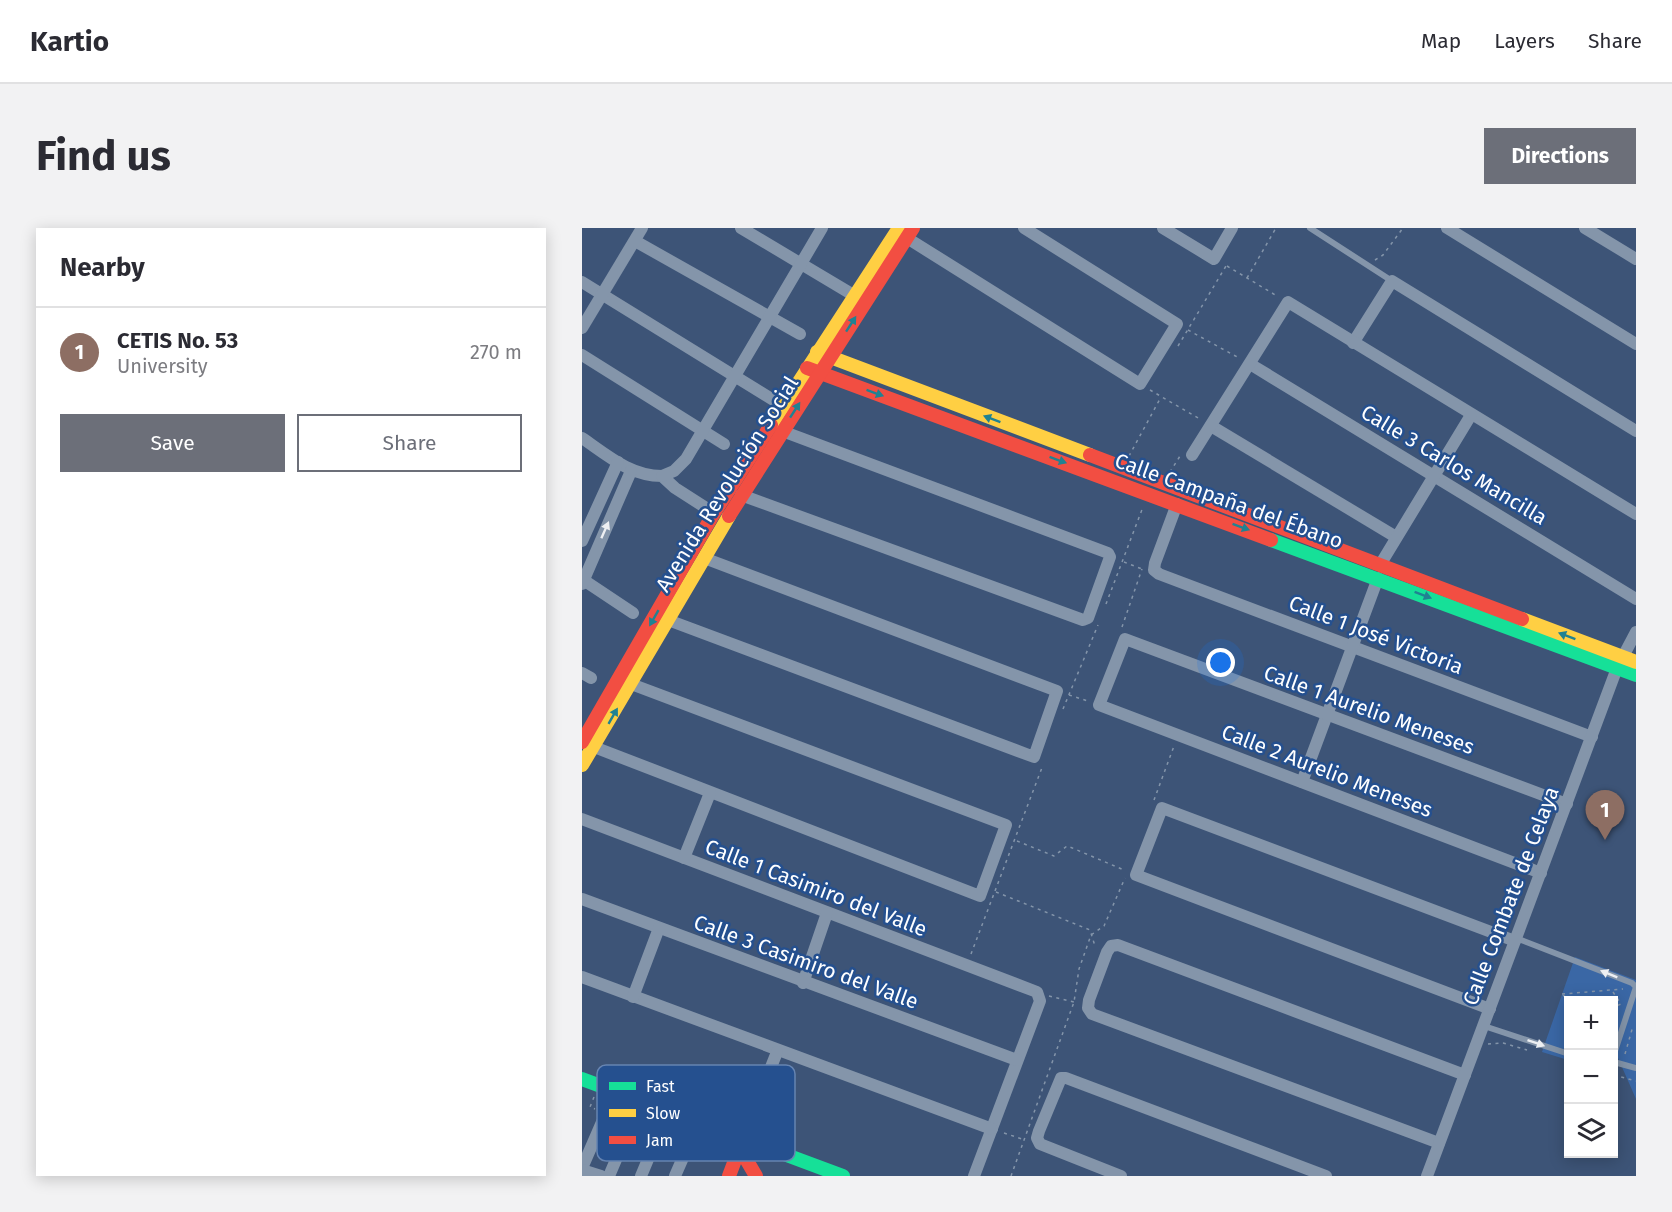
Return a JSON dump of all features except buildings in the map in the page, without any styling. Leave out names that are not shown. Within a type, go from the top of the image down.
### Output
[{"type":"street","points":[[582,328],[642,228]]},
{"type":"street","points":[[741,228],[855,296]]},
{"type":"street","points":[[582,438],[631,471],[649,476],[662,476],[674,471],[686,459],[822,228]]},
{"type":"street","points":[[906,231],[1140,384],[1182,327],[1024,228]]},
{"type":"street","points":[[1163,228],[1214,259],[1232,228]]},
{"type":"street","points":[[1447,228],[1636,344]]},
{"type":"street","points":[[1585,228],[1636,259]]},
{"type":"street","name":"Avenida Revolución Social","points":[[823,355],[855,296],[906,231]]},
{"type":"street","name":"Avenida Revolución Social","points":[[582,765],[588,745],[631,684],[741,495],[782,431],[813,371],[906,231]]},
{"type":"street","points":[[635,241],[800,334]]},
{"type":"street","points":[[1353,343],[1392,281],[1636,431]]},
{"type":"street","points":[[582,282],[778,402]]},
{"type":"street","points":[[1192,454],[1288,302],[1636,514]]},
{"type":"street","points":[[582,355],[724,444]]},
{"type":"street","name":"Calle Campaña del Ébano","points":[[823,355],[1123,468],[1274,532],[1620,662],[1636,675]]},
{"type":"street","name":"Calle 3 Carlos Mancilla","points":[[1250,364],[1636,599]]},
{"type":"street","points":[[841,380],[841,371],[848,365]]},
{"type":"street","name":"Avenida Revolución Social","points":[[588,745],[587,725],[778,402],[813,371]]},
{"type":"street","name":"Calle Campaña del Ébano","points":[[813,371],[1177,504],[1274,532]]},
{"type":"street","points":[[1302,782],[1379,572],[1396,537],[1471,415]]},
{"type":"street","points":[[1211,426],[1396,537]]},
{"type":"street","points":[[741,495],[1085,620],[1088,618],[1109,555],[782,431]]},
{"type":"street","points":[[582,541],[618,462]]},
{"type":"street","points":[[631,471],[583,581],[633,613]]},
{"type":"street","points":[[662,476],[714,513]]},
{"type":"street","points":[[1150,567],[1177,504]]},
{"type":"street","points":[[668,620],[1039,759],[1063,693],[704,558]]},
{"type":"street","name":"Calle 1 José Victoria","points":[[1150,567],[1159,574],[1592,737]]},
{"type":"street","name":"Calle Combate de Celaya","points":[[1427,1176],[1620,662],[1636,632]]},
{"type":"street","points":[[1099,705],[1125,639]]},
{"type":"street","name":"Calle 1 Aurelio Meneses","points":[[1125,639],[1567,804]]},
{"type":"street","name":"Calle Campaña del Ébano","points":[[1620,662],[1636,662]]},
{"type":"street","points":[[588,745],[710,792],[986,892],[1004,830],[631,684]]},
{"type":"street","name":"Calle 2 Aurelio Meneses","points":[[1099,705],[1541,873]]},
{"type":"street","points":[[684,858],[710,792]]},
{"type":"street","points":[[1490,1009],[1136,875],[1162,808],[1516,939]]},
{"type":"street","name":"Calle 1 Casimiro del Valle","points":[[582,819],[1038,994]]},
{"type":"street","name":"Calle 3 Casimiro del Valle","points":[[582,899],[1017,1060]]},
{"type":"street","points":[[803,982],[827,913]]},
{"type":"street","points":[[633,997],[659,928]]},
{"type":"street","points":[[1439,1143],[1092,1014],[1088,1008],[1089,1000],[1112,948],[1465,1075]]},
{"type":"street","points":[[582,977],[777,1052],[992,1129]]},
{"type":"street","points":[[974,1176],[1017,1060],[1038,994]]},
{"type":"street","points":[[772,1065],[777,1052]]},
{"type":"street","points":[[1121,1176],[1040,1144],[1037,1138],[1039,1131],[1061,1078],[1326,1176]]},
{"type":"street","points":[[582,1079],[597,1084]]},
{"type":"street","points":[[597,1134],[582,1169],[601,1176]]},
{"type":"street","points":[[795,1160],[843,1176]]},
{"type":"street","points":[[609,1176],[615,1161]]},
{"type":"street","points":[[641,1176],[647,1161]]},
{"type":"street","points":[[675,1176],[682,1161]]},
{"type":"street","points":[[729,1176],[735,1161]]},
{"type":"street","points":[[747,1161],[756,1176]]},
{"type":"lane","points":[[1310,228],[1392,281]]},
{"type":"lane","points":[[1516,939],[1632,983],[1636,987],[1615,1050]]},
{"type":"lane","points":[[1483,1026],[1564,1052]]},
{"type":"lane","points":[[1618,1063],[1636,1068]]},
{"type":"path","points":[[1247,278],[1276,228]]},
{"type":"path","points":[[1370,268],[1402,228]]},
{"type":"path","points":[[1214,259],[1288,302]]},
{"type":"path","points":[[1175,350],[1182,327],[1226,266]]},
{"type":"path","points":[[1182,327],[1250,364]]},
{"type":"path","points":[[1140,384],[1211,426]]},
{"type":"path","points":[[1123,468],[1161,396]]},
{"type":"path","points":[[1128,548],[1149,493]]},
{"type":"path","points":[[1109,555],[1150,567],[1120,632],[1125,639]]},
{"type":"path","points":[[1061,717],[1063,693],[1084,662]]},
{"type":"path","points":[[1063,693],[1099,705]]},
{"type":"path","points":[[967,966],[986,892],[1016,841],[1039,759]]},
{"type":"path","points":[[1004,830],[1016,841],[1054,856],[1066,846],[1136,875]]},
{"type":"path","points":[[986,892],[1090,930],[1095,946],[1112,948]]},
{"type":"path","points":[[1011,1176],[1074,1002],[1079,969],[1091,935]]},
{"type":"path","points":[[1564,996],[1562,994],[1594,993],[1636,987]]},
{"type":"path","points":[[1612,991],[1615,996]]},
{"type":"path","points":[[1038,994],[1074,1002]]},
{"type":"path","points":[[1625,1054],[1633,1025]]},
{"type":"path","points":[[1476,1047],[1503,1043],[1526,1050]]},
{"type":"path","points":[[1618,1076],[1636,1081]]},
{"type":"path","points":[[597,1090],[590,1107],[597,1110]]},
{"type":"path","points":[[992,1129],[1023,1140]]},
{"type":"shaded area","points":[[1575,957],[1636,980],[1636,1099],[1618,1058],[1618,996],[1564,996],[1564,1059],[1542,1052]]},
{"type":"traffic: fast","points":[[1271,540],[1636,675]]},
{"type":"traffic: fast","points":[[582,1079],[597,1085]]},
{"type":"traffic: fast","points":[[795,1158],[843,1176]]},
{"type":"traffic: slow","points":[[771,425],[899,228]]},
{"type":"traffic: slow","points":[[817,352],[1090,455]]},
{"type":"traffic: slow","points":[[582,765],[729,516]]},
{"type":"traffic: slow","points":[[1522,619],[1636,662]]},
{"type":"traffic: jam","points":[[729,516],[913,228]]},
{"type":"traffic: jam","points":[[807,368],[1271,540]]},
{"type":"traffic: jam","points":[[582,742],[714,513],[771,425]]},
{"type":"traffic: jam","points":[[1090,455],[1522,619]]},
{"type":"traffic: jam","points":[[729,1176],[735,1161]]},
{"type":"traffic: jam","points":[[747,1161],[756,1176]]},
{"type":"place","name":"CETIS No. 53","points":[[1605,840]]}]
